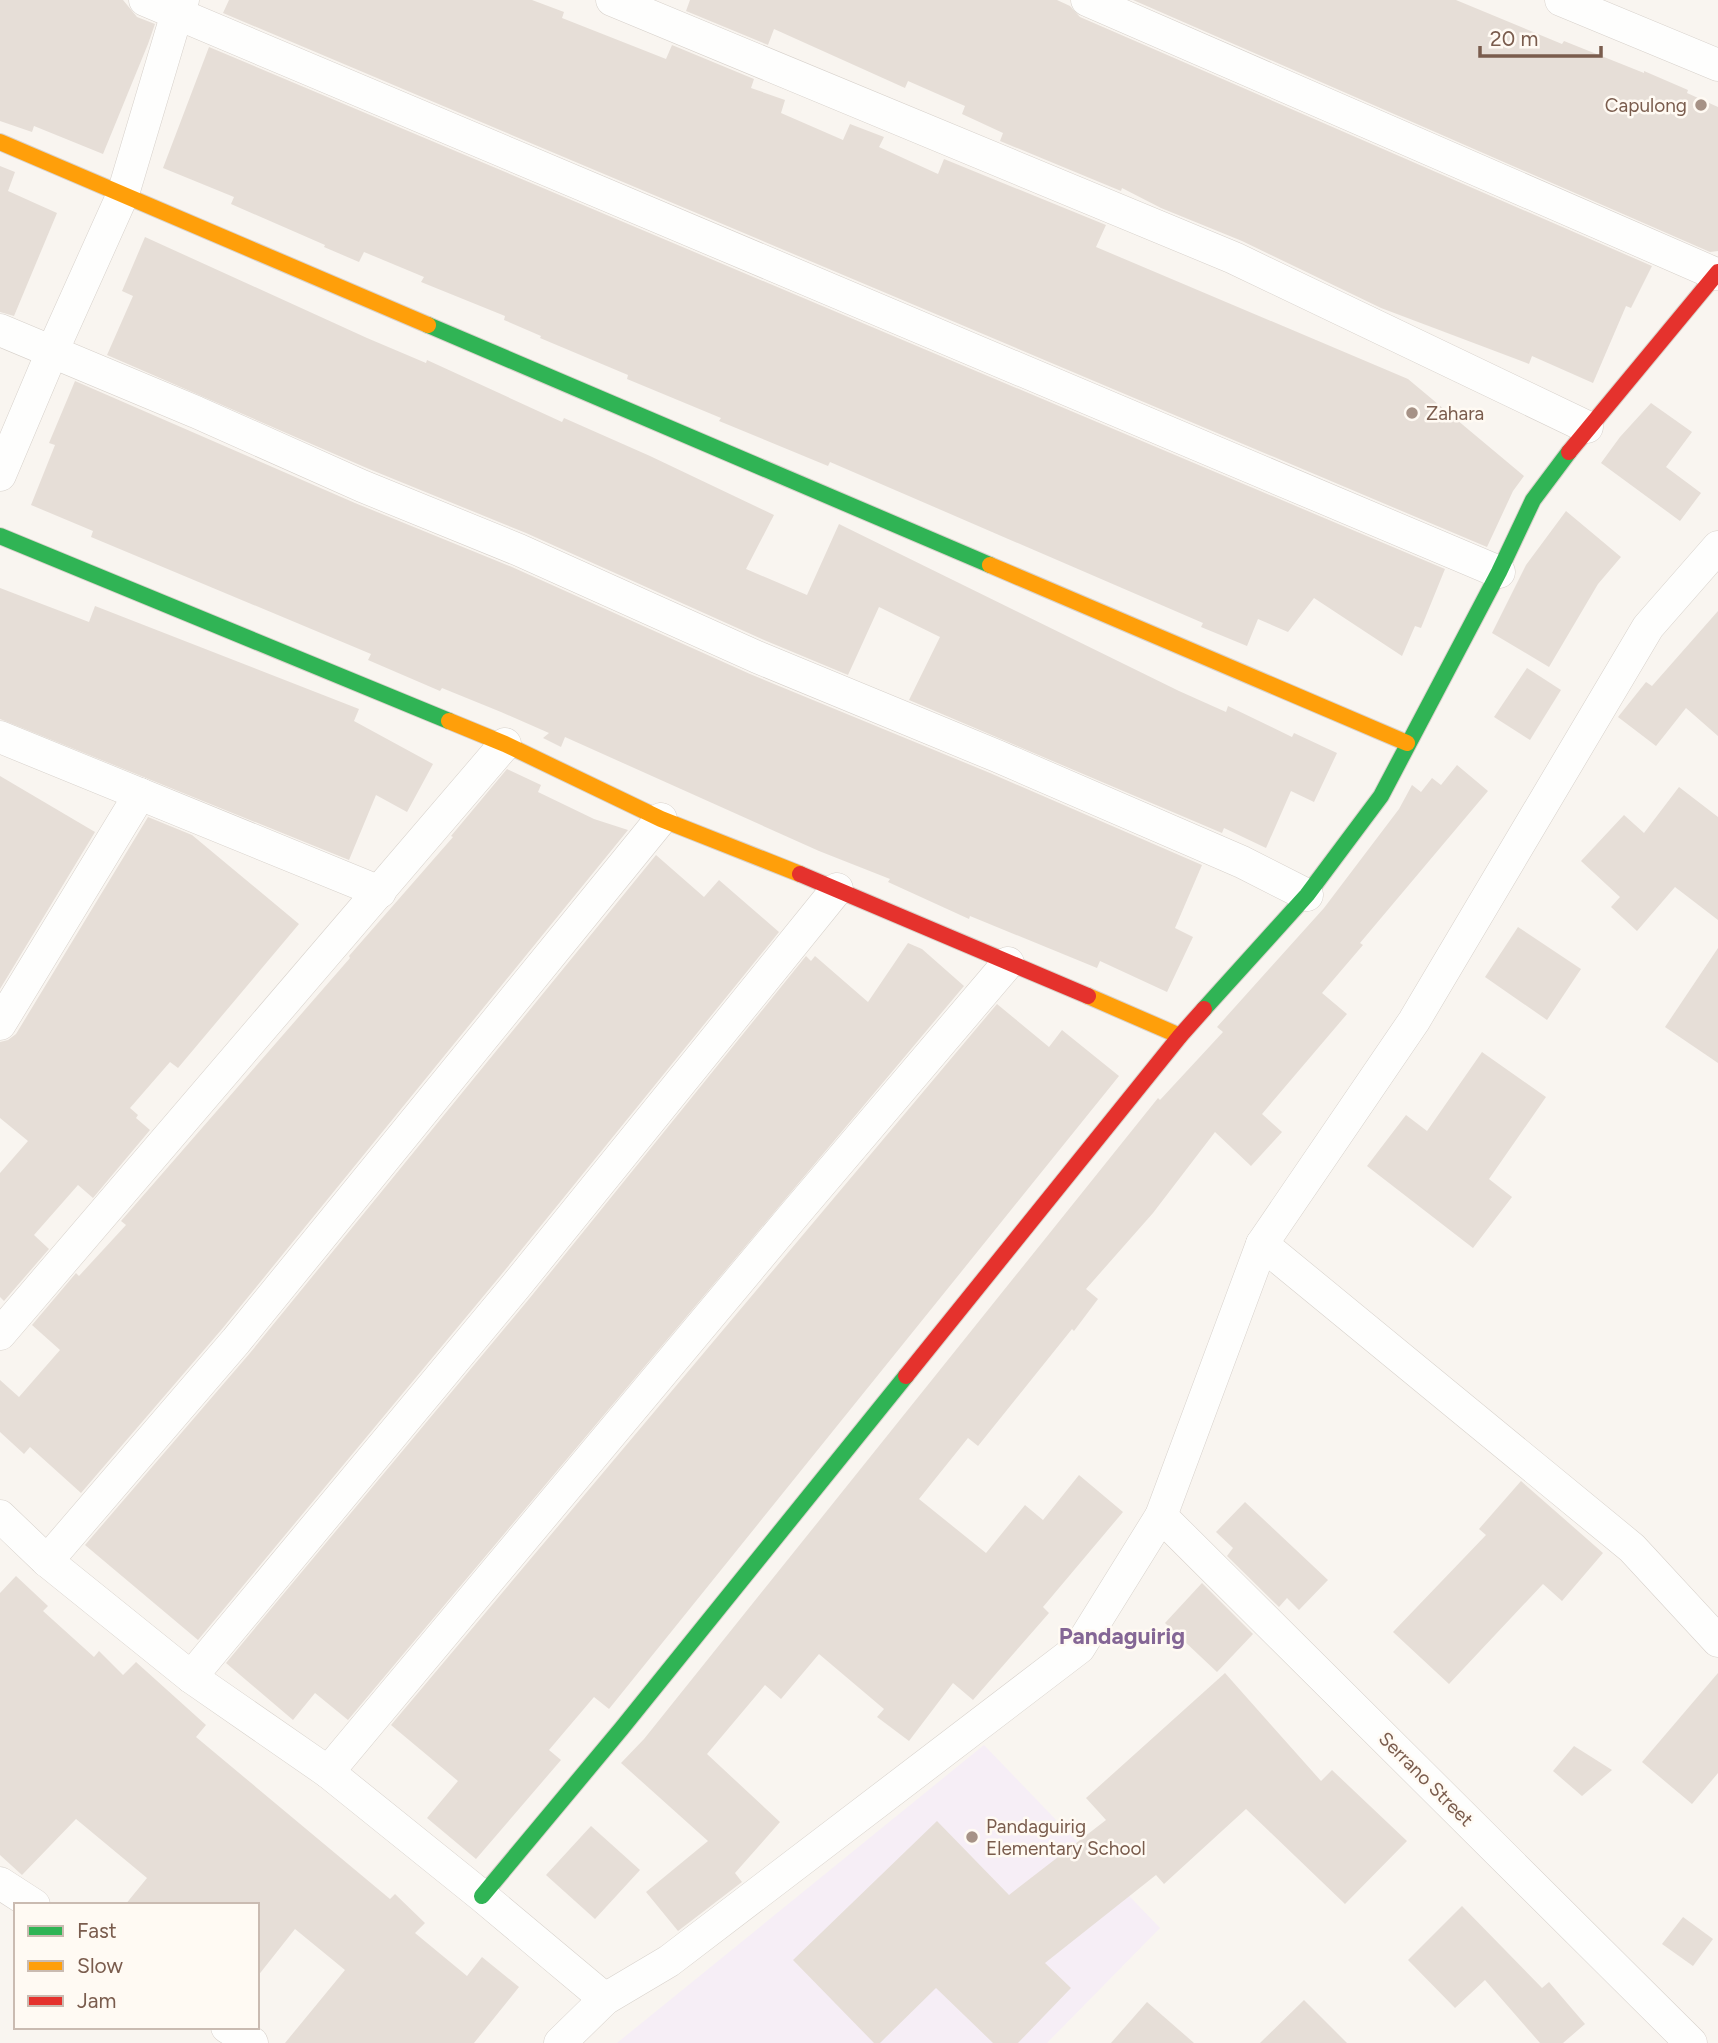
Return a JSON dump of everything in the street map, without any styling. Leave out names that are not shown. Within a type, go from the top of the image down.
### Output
[{"type":"street","points":[[145,0],[180,7],[1499,572]]},
{"type":"street","points":[[612,0],[1234,258],[1587,426]]},
{"type":"street","points":[[482,1896],[622,1728],[1180,1036],[1307,895],[1381,796],[1499,572],[1533,500],[1587,426],[1717,273],[1087,0]]},
{"type":"street","points":[[1561,0],[1715,56]]},
{"type":"street","points":[[0,475],[122,194],[180,7]]},
{"type":"street","points":[[0,142],[1407,743]]},
{"type":"street","points":[[0,330],[196,412],[362,486],[519,550],[757,657],[997,756],[1242,862],[1307,895]]},
{"type":"street","points":[[0,536],[505,744],[661,819],[837,889],[1180,1036]]},
{"type":"street","points":[[560,2043],[605,1999],[669,1961],[1080,1648],[1161,1516],[1262,1244],[1415,1021],[1648,627],[1715,560]]},
{"type":"street","points":[[0,737],[380,892]]},
{"type":"street","points":[[0,1334],[505,744]]},
{"type":"street","points":[[0,1024],[140,794]]},
{"type":"street","points":[[47,1561],[236,1340],[661,819]]},
{"type":"street","points":[[191,1678],[506,1297],[837,889]]},
{"type":"street","points":[[328,1772],[1008,963]]},
{"type":"street","points":[[1262,1244],[1632,1548],[1718,1641]]},
{"type":"street","points":[[0,1516],[47,1561],[191,1678],[328,1772],[605,1999]]},
{"type":"street","name":"Serrano Street","points":[[1161,1516],[1691,2043]]},
{"type":"street","points":[[0,1883],[31,1903]]},
{"type":"street","points":[[230,2029],[252,2043]]},
{"type":"shaded area","name":"Pandaguirig Elementary School","points":[[984,1745],[1160,1928],[1047,2043],[617,2043]]},
{"type":"building","points":[[0,0],[123,0],[137,17],[155,24],[103,154],[34,126],[32,132],[0,121]]},
{"type":"building","points":[[229,0],[532,0],[564,12],[562,18],[666,59],[672,45],[754,79],[751,88],[785,100],[781,113],[843,140],[850,124],[884,137],[879,147],[938,174],[944,159],[1106,225],[1096,247],[1408,379],[1524,476],[1513,491],[1487,547],[223,13]]},
{"type":"building","points":[[690,0],[1057,0],[1070,6],[1080,17],[1652,266],[1631,308],[1626,306],[1593,383],[1532,356],[1529,364],[1381,308],[1242,241],[1161,208],[1122,188],[1121,191],[1000,141],[1003,133],[962,114],[965,106],[908,81],[905,88],[774,29],[768,45],[686,11]]},
{"type":"building","points":[[1133,0],[1456,0],[1562,44],[1564,41],[1644,71],[1688,90],[1687,93],[1718,107],[1718,251],[1710,252]]},
{"type":"building","points":[[209,47],[1445,569],[1421,628],[1415,626],[1402,656],[1314,598],[1288,632],[1258,619],[1247,646],[1201,627],[1203,623],[830,462],[828,466],[719,421],[721,418],[627,379],[628,375],[540,338],[541,336],[504,320],[505,316],[421,282],[424,277],[364,252],[359,262],[231,204],[234,197],[163,168]]},
{"type":"building","points":[[0,166],[15,172],[8,191],[57,213],[14,316],[0,312]]},
{"type":"building","points":[[145,237],[367,338],[426,363],[427,360],[562,422],[564,418],[650,456],[774,515],[746,569],[807,595],[839,524],[1179,691],[1226,712],[1228,706],[1292,737],[1294,733],[1337,753],[1314,802],[1291,791],[1266,848],[1224,828],[1222,833],[909,700],[940,637],[879,607],[848,675],[764,640],[526,533],[369,469],[107,355],[133,296],[122,291]]},
{"type":"building","points":[[75,381],[355,503],[512,567],[750,674],[990,773],[1202,865],[1175,928],[1193,937],[1167,992],[1100,961],[1097,968],[970,916],[969,919],[888,882],[890,879],[819,851],[565,737],[561,747],[543,738],[549,733],[368,660],[371,654],[91,537],[93,531],[31,505],[55,445],[49,443]]},
{"type":"building","points":[[1651,403],[1692,432],[1666,467],[1701,493],[1680,521],[1601,463]]},
{"type":"building","points":[[1566,511],[1621,557],[1598,584],[1549,667],[1492,633],[1526,565]]},
{"type":"building","points":[[0,588],[89,622],[95,606],[359,709],[354,721],[433,764],[407,812],[376,795],[349,860],[0,719]]},
{"type":"building","points":[[1718,611],[1718,736],[1686,708],[1656,746],[1618,717],[1646,682],[1652,686]]},
{"type":"building","points":[[1527,668],[1561,690],[1530,740],[1494,717]]},
{"type":"building","points":[[1457,765],[1488,791],[1360,943],[1363,945],[1322,993],[1347,1014],[1262,1114],[1282,1132],[1251,1166],[1215,1132],[1153,1213],[1086,1289],[1098,1299],[1074,1331],[1072,1329],[978,1446],[968,1438],[919,1499],[986,1553],[1025,1505],[1043,1520],[1079,1475],[1123,1512],[1043,1607],[1049,1613],[973,1700],[953,1683],[909,1741],[877,1717],[884,1709],[819,1654],[781,1699],[765,1685],[707,1754],[780,1822],[735,1873],[742,1882],[678,1931],[646,1892],[708,1841],[621,1763],[644,1739],[1158,1098],[1160,1100],[1223,1032],[1217,1027],[1324,908],[1399,809],[1412,785],[1421,792],[1432,778],[1441,785]]},
{"type":"building","points":[[507,769],[541,785],[538,792],[594,819],[628,830],[222,1329],[81,1493],[30,1447],[24,1454],[0,1432],[0,1380],[19,1397],[60,1350],[32,1325],[76,1273],[79,1276],[126,1225],[121,1221],[350,958]]},
{"type":"building","points":[[0,776],[95,832],[0,989]]},
{"type":"building","points":[[1679,787],[1718,817],[1718,920],[1675,887],[1637,931],[1611,907],[1620,897],[1581,861],[1624,815],[1644,833]]},
{"type":"building","points":[[148,817],[192,835],[299,924],[178,1068],[170,1062],[130,1108],[138,1115],[136,1118],[150,1130],[93,1198],[78,1185],[34,1235],[49,1249],[4,1301],[0,1297],[0,1173],[28,1141],[0,1118],[0,1042],[16,1034]]},
{"type":"building","points":[[656,855],[704,897],[719,880],[779,932],[501,1275],[198,1640],[85,1545],[250,1353]]},
{"type":"building","points":[[1518,927],[1581,969],[1547,1020],[1485,977]]},
{"type":"building","points":[[908,943],[922,949],[964,986],[348,1720],[315,1693],[293,1720],[226,1663],[529,1299],[806,956],[811,961],[815,956],[868,1002]]},
{"type":"building","points":[[1718,948],[1718,1063],[1665,1027]]},
{"type":"building","points":[[997,1004],[1049,1047],[1062,1030],[1119,1076],[609,1709],[594,1697],[549,1750],[561,1760],[476,1859],[427,1818],[458,1781],[391,1725]]},
{"type":"building","points":[[1482,1052],[1546,1097],[1489,1179],[1512,1197],[1473,1248],[1367,1166],[1406,1115],[1427,1131]]},
{"type":"building","points":[[1521,1481],[1603,1553],[1562,1601],[1543,1584],[1449,1684],[1393,1632],[1486,1535],[1479,1529]]},
{"type":"building","points":[[1245,1502],[1328,1580],[1299,1610],[1287,1598],[1279,1607],[1227,1556],[1233,1548],[1216,1532]]},
{"type":"building","points":[[16,1576],[48,1606],[43,1611],[94,1657],[99,1651],[123,1675],[136,1662],[206,1725],[196,1737],[390,1899],[395,1894],[425,1923],[415,1933],[467,1976],[482,1957],[519,1987],[474,2043],[285,2043],[345,1970],[295,1929],[259,1974],[259,1903],[127,1903],[147,1878],[76,1819],[22,1875],[0,1855],[0,1593]]},
{"type":"building","points":[[1202,1583],[1253,1634],[1217,1672],[1165,1623]]},
{"type":"building","points":[[1225,1673],[1321,1781],[1332,1770],[1407,1841],[1345,1904],[1246,1809],[1164,1884],[1156,1875],[1045,1963],[1071,1988],[1018,2043],[993,2043],[936,1988],[880,2043],[874,2043],[793,1960],[937,1821],[1009,1895],[1106,1820],[1086,1798]]},
{"type":"building","points":[[1718,1673],[1718,1773],[1692,1804],[1642,1762]]},
{"type":"building","points":[[1574,1746],[1612,1770],[1582,1796],[1553,1771]]},
{"type":"building","points":[[591,1826],[640,1870],[595,1919],[546,1875]]},
{"type":"building","points":[[1462,1906],[1542,1988],[1549,1982],[1585,2024],[1563,2043],[1540,2043],[1485,1980],[1455,2008],[1408,1960]]},
{"type":"building","points":[[1683,1917],[1713,1939],[1693,1966],[1662,1944]]},
{"type":"building","points":[[1304,2000],[1347,2043],[1260,2043]]},
{"type":"building","points":[[1147,2002],[1194,2043],[1111,2043]]},
{"type":"traffic: fast","points":[[428,325],[990,565]]},
{"type":"traffic: fast","points":[[1204,1009],[1307,895],[1381,796],[1499,572],[1533,500],[1569,452]]},
{"type":"traffic: fast","points":[[0,536],[449,721]]},
{"type":"traffic: fast","points":[[482,1896],[622,1728],[906,1376]]},
{"type":"traffic: slow","points":[[0,142],[428,325]]},
{"type":"traffic: slow","points":[[990,565],[1407,743]]},
{"type":"traffic: slow","points":[[449,721],[505,744],[661,819],[800,874]]},
{"type":"traffic: slow","points":[[1088,996],[1180,1036]]},
{"type":"traffic: jam","points":[[1569,452],[1718,272]]},
{"type":"traffic: jam","points":[[800,874],[1088,996]]},
{"type":"traffic: jam","points":[[906,1376],[1204,1009]]},
{"type":"place","name":"Capulong","points":[[1701,105]]},
{"type":"place","name":"Zahara","points":[[1412,413]]},
{"type":"place","name":"Pandaguirig Elementary School","points":[[972,1837]]},
{"type":"district","name":"Pandaguirig","points":[[1122,1636]]}]
